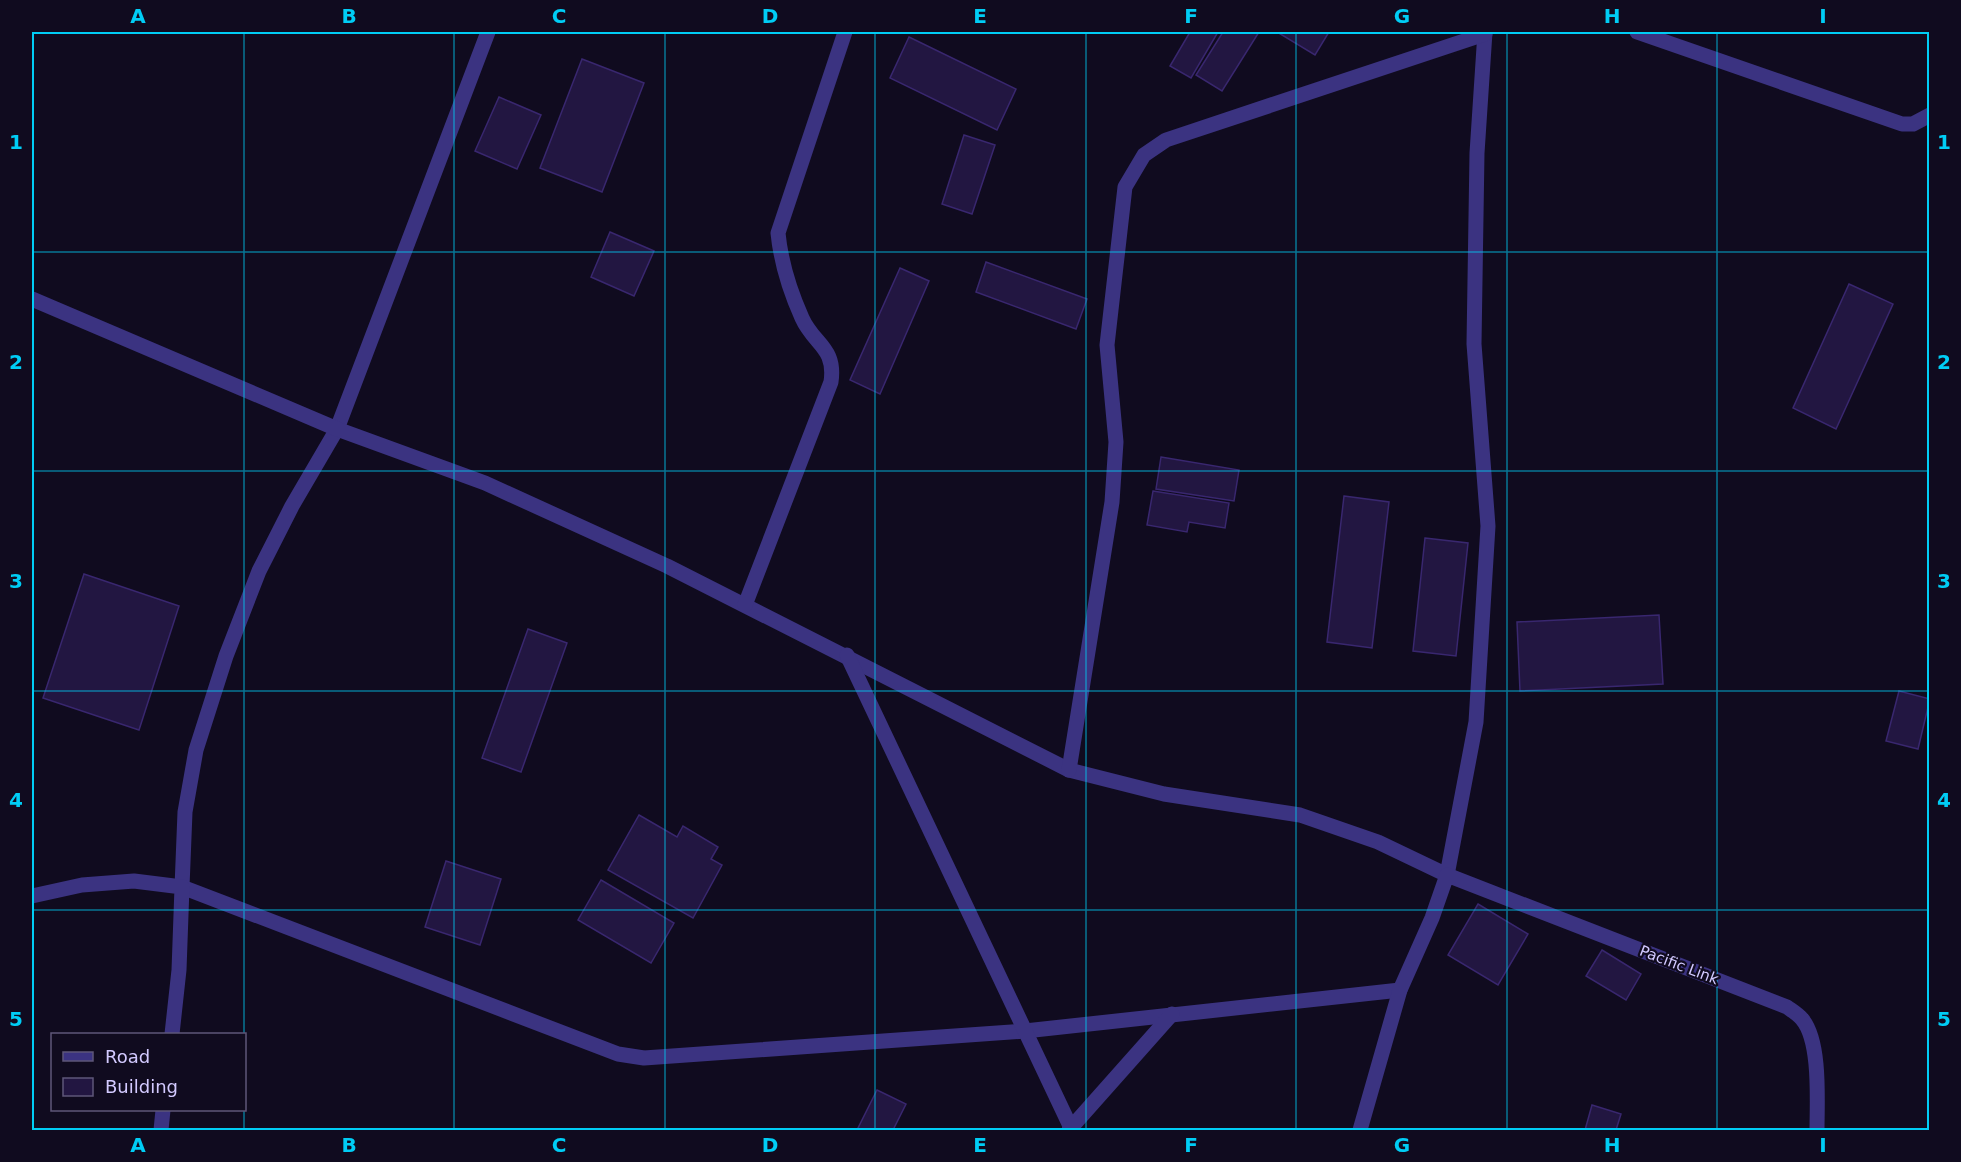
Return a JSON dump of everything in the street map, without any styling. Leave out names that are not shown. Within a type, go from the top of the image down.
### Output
[{"type":"street","points":[[172,1033],[179,970],[185,812],[196,750],[226,656],[259,571],[292,506],[336,429],[488,32]]},
{"type":"street","points":[[745,605],[831,382],[833,368],[830,354],[803,321],[781,267],[778,233],[845,32]]},
{"type":"street","points":[[1637,32],[1902,124],[1913,124],[1929,116]]},
{"type":"street","points":[[1069,770],[1112,502],[1116,442],[1107,345],[1125,187],[1144,155],[1166,140],[1485,33],[1477,153],[1473,344],[1488,526],[1476,722],[1447,875],[1432,918],[1400,990],[1360,1131]]},
{"type":"street","name":"Pacific Link","points":[[32,299],[336,429],[485,483],[667,566],[847,655],[1069,770],[1164,794],[1300,815],[1378,842],[1447,875],[1787,1007],[1803,1019],[1811,1041],[1816,1071],[1817,1131]]},
{"type":"street","points":[[847,655],[1070,1130],[1172,1014]]},
{"type":"street","points":[[32,896],[82,885],[134,880],[182,887],[618,1054],[644,1058],[1025,1031],[1400,990]]},
{"type":"street","points":[[161,1131],[163,1111]]},
{"type":"building","points":[[1190,32],[1218,32],[1191,78],[1170,66]]},
{"type":"building","points":[[1223,32],[1259,32],[1222,91],[1196,75]]},
{"type":"building","points":[[1277,32],[1329,32],[1315,55]]},
{"type":"building","points":[[909,37],[1016,89],[997,130],[890,78]]},
{"type":"building","points":[[582,59],[644,83],[602,192],[540,168]]},
{"type":"building","points":[[499,97],[541,115],[517,169],[475,151]]},
{"type":"building","points":[[964,135],[995,145],[972,214],[942,204]]},
{"type":"building","points":[[610,232],[654,251],[634,296],[591,277]]},
{"type":"building","points":[[986,262],[1087,299],[1076,329],[976,292]]},
{"type":"building","points":[[900,268],[929,281],[880,394],[850,380]]},
{"type":"building","points":[[1849,284],[1893,304],[1836,429],[1793,408]]},
{"type":"building","points":[[1161,457],[1239,470],[1234,501],[1156,489]]},
{"type":"building","points":[[1153,491],[1229,503],[1225,528],[1189,522],[1187,532],[1147,525]]},
{"type":"building","points":[[1344,496],[1389,502],[1372,648],[1327,642]]},
{"type":"building","points":[[1425,538],[1468,543],[1456,656],[1413,651]]},
{"type":"building","points":[[84,574],[179,606],[139,730],[43,698]]},
{"type":"building","points":[[1659,615],[1663,684],[1520,691],[1517,622]]},
{"type":"building","points":[[528,629],[567,643],[521,772],[482,758]]},
{"type":"building","points":[[1899,691],[1930,699],[1918,749],[1886,741]]},
{"type":"building","points":[[639,815],[677,837],[683,826],[718,847],[711,859],[722,865],[693,918],[608,870]]},
{"type":"building","points":[[446,861],[501,879],[480,945],[425,927]]},
{"type":"building","points":[[601,880],[674,923],[651,963],[578,920]]},
{"type":"building","points":[[1478,904],[1528,934],[1498,985],[1448,955]]},
{"type":"building","points":[[1602,950],[1641,974],[1626,1000],[1586,976]]},
{"type":"building","points":[[877,1090],[906,1104],[893,1130],[857,1130]]},
{"type":"building","points":[[1592,1105],[1621,1114],[1616,1130],[1585,1130]]}]
